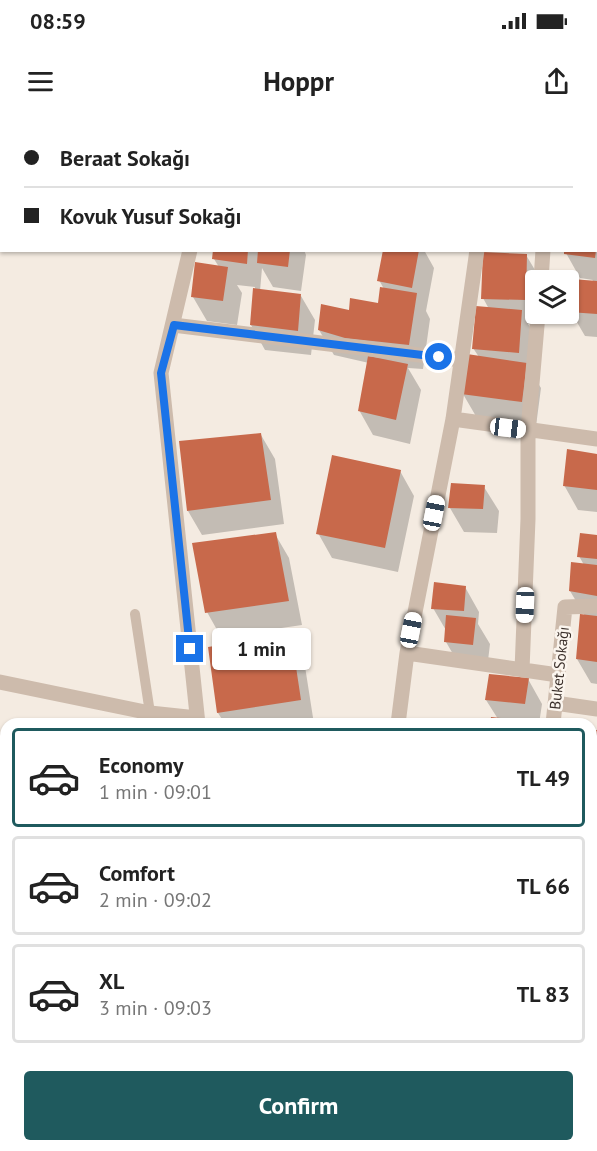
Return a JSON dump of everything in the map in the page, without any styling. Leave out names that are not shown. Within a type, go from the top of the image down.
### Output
[{"type":"street","points":[[189,252],[174,325],[161,373],[198,718]]},
{"type":"street","points":[[399,718],[407,653],[453,419],[477,252]]},
{"type":"street","points":[[542,270],[543,252]]},
{"type":"street","points":[[522,670],[528,519],[528,430],[537,324]]},
{"type":"street","points":[[174,325],[461,360]]},
{"type":"street","points":[[453,419],[597,439]]},
{"type":"street","name":"Buket Sokağı","points":[[554,718],[565,607],[597,606]]},
{"type":"street","points":[[407,653],[558,675]]},
{"type":"street","points":[[0,682],[180,718]]},
{"type":"street","points":[[555,703],[597,709]]},
{"type":"lane","points":[[135,614],[150,713]]},
{"type":"building","points":[[213,252],[248,252],[247,264],[212,259]]},
{"type":"building","points":[[258,252],[290,252],[288,267],[257,263]]},
{"type":"building","points":[[383,252],[419,252],[412,288],[377,281]]},
{"type":"building","points":[[483,252],[527,254],[525,300],[481,299]]},
{"type":"building","points":[[564,252],[596,252],[595,258],[564,254]]},
{"type":"building","points":[[195,262],[228,267],[223,301],[191,297]]},
{"type":"building","points":[[579,280],[597,281],[597,314],[579,313]]},
{"type":"building","points":[[380,287],[417,293],[409,345],[345,338],[318,330],[321,304],[349,310],[350,298],[378,303]]},
{"type":"building","points":[[253,288],[301,294],[298,331],[250,325]]},
{"type":"building","points":[[476,306],[522,310],[519,353],[472,349]]},
{"type":"building","points":[[467,354],[527,363],[522,402],[461,394]]},
{"type":"building","points":[[368,356],[408,364],[396,420],[358,411]]},
{"type":"building","points":[[261,433],[271,500],[187,511],[179,441]]},
{"type":"building","points":[[567,449],[597,454],[597,490],[563,486]]},
{"type":"building","points":[[332,455],[401,470],[385,548],[316,534]]},
{"type":"building","points":[[451,483],[485,485],[483,509],[448,508]]},
{"type":"building","points":[[276,532],[289,601],[205,613],[192,543]]},
{"type":"building","points":[[580,533],[597,535],[597,559],[577,557]]},
{"type":"building","points":[[571,562],[597,565],[597,596],[569,591]]},
{"type":"building","points":[[434,582],[466,586],[464,611],[431,609]]},
{"type":"building","points":[[580,614],[597,616],[597,662],[576,659]]},
{"type":"building","points":[[446,615],[476,618],[473,645],[444,642]]},
{"type":"building","points":[[291,634],[301,700],[217,713],[208,647]]},
{"type":"building","points":[[489,674],[529,678],[525,704],[485,700]]},
{"type":"route","points":[[190,649],[161,373],[174,325],[439,357]]}]
